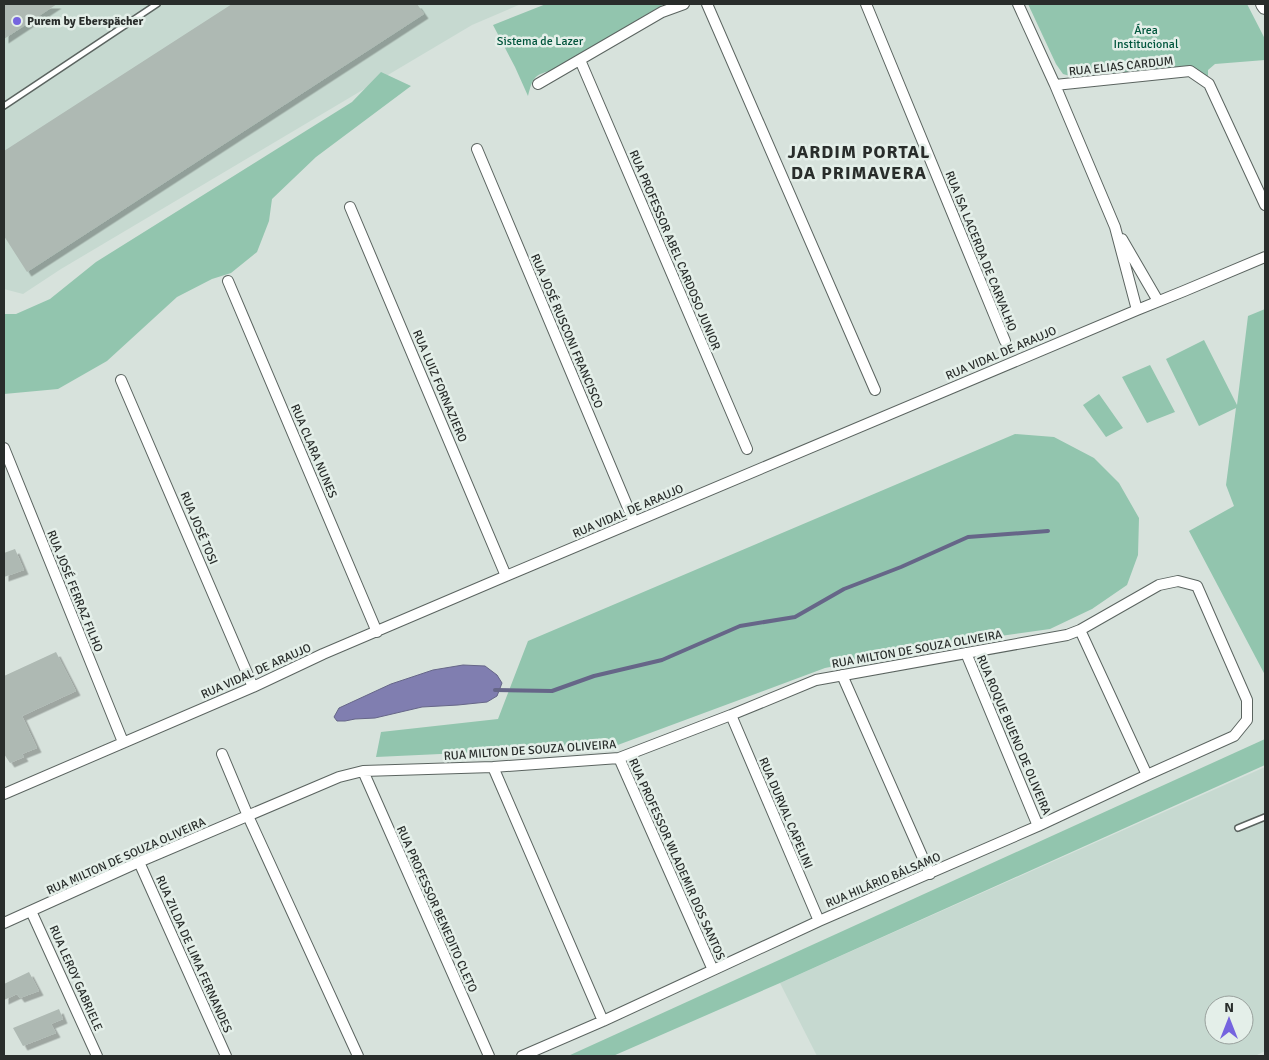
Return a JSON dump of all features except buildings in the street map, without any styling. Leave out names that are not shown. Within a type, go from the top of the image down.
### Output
[{"type":"street","points":[[538,84],[662,12],[684,4]]},
{"type":"street","points":[[707,4],[875,390]]},
{"type":"street","name":"RUA ISA LACERDA DE CARVALHO","points":[[866,4],[1005,341]]},
{"type":"street","points":[[1018,4],[1055,85],[1115,227],[1158,301]]},
{"type":"street","name":"RUA PROFESSOR ABEL CARDOSO JUNIOR","points":[[580,60],[746,449]]},
{"type":"street","name":"RUA ELIAS CARDUM","points":[[1055,85],[1190,71],[1209,84],[1265,205]]},
{"type":"street","name":"RUA JOSÉ RUSCONI FRANCISCO","points":[[477,149],[634,522]]},
{"type":"street","name":"RUA LUIZ FORNAZIERO","points":[[350,207],[506,576]]},
{"type":"street","points":[[1115,227],[1137,310]]},
{"type":"street","name":"RUA VIDAL DE ARAUJO","points":[[4,794],[506,576],[1265,257]]},
{"type":"street","name":"RUA CLARA NUNES","points":[[228,281],[377,632]]},
{"type":"street","name":"RUA JOSÉ TOSI","points":[[121,380],[253,686]]},
{"type":"street","name":"RUA JOSÉ FERRAZ FILHO","points":[[4,448],[124,742]]},
{"type":"street","name":"RUA MILTON DE SOUZA OLIVEIRA","points":[[4,923],[139,862],[339,777],[363,771],[493,768],[619,758],[730,716],[816,680],[1067,635],[1080,630],[1159,585],[1178,581],[1197,586],[1247,700],[1247,720]]},
{"type":"street","points":[[1080,630],[1147,774]]},
{"type":"street","name":"RUA ROQUE BUENO DE OLIVEIRA","points":[[966,653],[1038,826]]},
{"type":"street","points":[[842,675],[930,874]]},
{"type":"street","name":"RUA DURVAL CAPELINI","points":[[730,716],[819,921]]},
{"type":"street","name":"RUA HILÁRIO BÁLSAMO","points":[[522,1056],[819,921],[1038,826],[1147,774],[1234,736],[1247,720]]},
{"type":"street","points":[[222,754],[248,816],[358,1056]]},
{"type":"street","name":"RUA PROFESSOR WLADEMIR DOS SANTOS","points":[[619,758],[713,970]]},
{"type":"street","points":[[493,768],[602,1021]]},
{"type":"street","name":"RUA PROFESSOR BENEDITO CLETO","points":[[363,771],[489,1056]]},
{"type":"street","name":"RUA ZILDA DE LIMA FERNANDES","points":[[139,862],[226,1056]]},
{"type":"street","name":"RUA LEROY GABRIELE","points":[[32,911],[97,1056]]},
{"type":"lane","points":[[4,106],[157,4]]},
{"type":"lane","points":[[1238,828],[1265,817]]},
{"type":"shaded area","points":[[4,4],[521,4],[472,25],[61,269],[23,294],[4,289]]},
{"type":"shaded area","points":[[1265,767],[1265,1051],[1255,1056],[817,1056],[780,983]]},
{"type":"green space","name":"Sistema de Lazer","points":[[546,4],[664,4],[551,71],[537,76],[532,82],[528,96],[493,25]]},
{"type":"green space","name":"Área Institucional","points":[[1028,4],[1247,4],[1265,39],[1265,60],[1215,64],[1208,70],[1208,78],[1195,69],[1070,76],[1063,74],[1056,64]]},
{"type":"green space","points":[[381,72],[411,86],[316,157],[272,199],[269,221],[257,252],[231,273],[212,279],[177,297],[107,361],[58,389],[4,394],[4,314],[16,314],[50,299],[96,262],[352,102]]},
{"type":"green space","points":[[1265,309],[1265,675],[1189,531],[1234,506],[1226,485],[1236,408],[1199,426],[1166,359],[1204,340],[1237,405],[1248,316]]},
{"type":"green space","points":[[1150,365],[1175,412],[1147,423],[1122,377]]},
{"type":"green space","points":[[1099,394],[1123,428],[1106,437],[1083,405]]},
{"type":"green space","points":[[1015,434],[1054,437],[1094,458],[1119,483],[1139,518],[1138,555],[1127,585],[1092,609],[1050,629],[951,643],[825,668],[615,746],[376,757],[381,732],[498,719],[528,641]]},
{"type":"green space","points":[[1265,739],[1265,765],[613,1056],[568,1056]]},
{"type":"water","points":[[463,665],[485,666],[497,675],[502,683],[497,696],[487,702],[422,707],[375,718],[337,721],[334,717],[339,708],[391,684],[433,670]]},
{"type":"waterway","points":[[495,690],[552,691],[594,676],[662,660],[740,626],[795,617],[844,589],[901,567],[968,537],[1048,531]]},
{"type":"place","name":"Purem by Eberspächer","points":[[17,21]]},
{"type":"district","name":"JARDIM PORTAL DA PRIMAVERA","points":[[859,162]]}]
